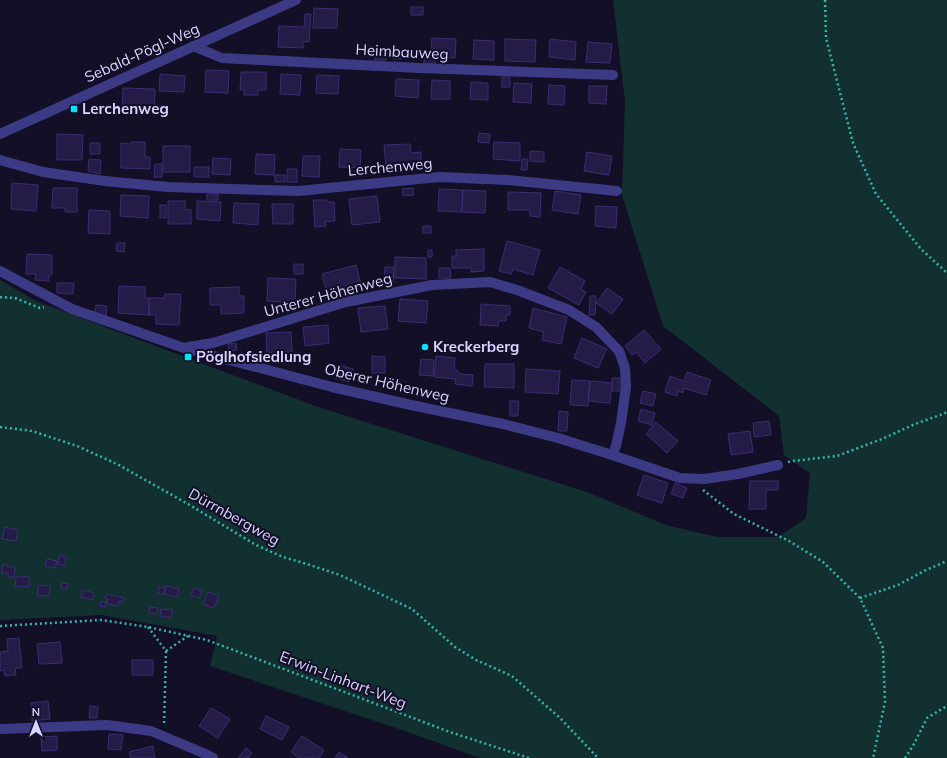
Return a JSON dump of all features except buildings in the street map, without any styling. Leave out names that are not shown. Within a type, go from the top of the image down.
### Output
[{"type":"street","name":"Sebald-Pögl-Weg","points":[[0,134],[296,0]]},
{"type":"street","name":"Heimbauweg","points":[[193,46],[222,58],[419,68],[613,75]]},
{"type":"street","name":"Lerchenweg","points":[[0,160],[43,172],[105,181],[168,187],[298,191],[439,177],[508,180],[617,191]]},
{"type":"street","name":"Oberer Höhenweg","points":[[0,271],[72,309],[184,348],[340,389],[503,424],[558,438],[680,478],[704,479],[738,474],[778,465]]},
{"type":"street","name":"Unterer Höhenweg","points":[[184,348],[213,343],[346,302],[432,285],[490,282],[517,290],[570,310],[596,327],[619,351],[624,368],[626,387],[621,423],[616,446],[612,455]]},
{"type":"street","points":[[0,729],[107,726],[151,731],[213,758]]},
{"type":"path","points":[[825,0],[826,38],[853,144],[876,194],[921,249],[947,273]]},
{"type":"path","points":[[0,297],[15,298],[40,308],[46,307]]},
{"type":"path","points":[[778,465],[792,461],[837,456],[947,412]]},
{"type":"path","name":"Dürrnbergweg","points":[[0,426],[32,432],[77,446],[117,464],[256,545],[283,556],[340,575],[412,609],[455,647],[476,660],[512,676],[560,718],[598,758]]},
{"type":"path","points":[[700,487],[734,514],[790,541],[823,562],[860,598],[883,648],[885,702],[873,758]]},
{"type":"path","points":[[860,598],[898,585],[947,561]]},
{"type":"path","name":"Erwin-Linhart-Weg","points":[[0,626],[101,620],[148,627],[207,640],[450,732],[528,758]]},
{"type":"path","points":[[148,627],[166,650],[164,736]]},
{"type":"path","points":[[166,650],[188,636]]},
{"type":"path","points":[[905,758],[927,718],[947,706]]},
{"type":"green space","points":[[613,0],[947,0],[947,758],[480,758],[399,729],[210,666],[217,636],[102,615],[0,620],[0,280],[36,301],[318,407],[587,492],[666,525],[717,537],[778,537],[806,518],[810,473],[784,455],[779,416],[663,326],[622,195],[625,101]]},
{"type":"place","name":"Lerchenweg","points":[[74,109]]},
{"type":"place","name":"Kreckerberg","points":[[425,347]]},
{"type":"place","name":"Pöglhofsiedlung","points":[[188,357]]}]
